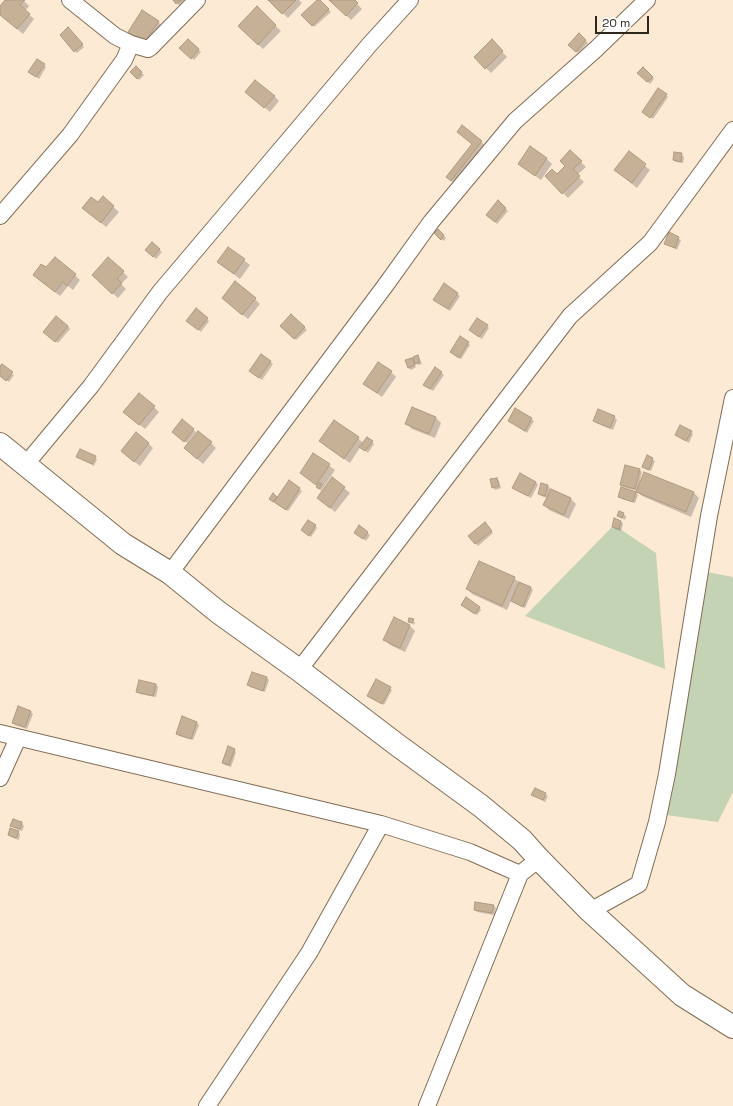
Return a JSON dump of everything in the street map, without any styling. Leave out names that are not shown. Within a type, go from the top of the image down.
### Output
[{"type":"street","points":[[70,0],[115,36],[144,49],[151,47],[197,0]]},
{"type":"street","points":[[26,464],[90,386],[160,292],[370,44],[410,0]]},
{"type":"street","points":[[170,573],[386,286],[431,222],[515,121],[595,50],[647,0]]},
{"type":"street","points":[[0,216],[70,134],[124,60],[131,44]]},
{"type":"street","points":[[299,670],[570,316],[650,243],[733,130]]},
{"type":"street","points":[[590,911],[639,884],[657,822],[668,774],[709,516],[733,398]]},
{"type":"street","points":[[0,444],[123,544],[170,573],[218,612],[299,670],[487,811],[522,840],[539,860],[590,911],[682,995],[733,1026]]},
{"type":"street","points":[[0,733],[381,824],[470,852],[520,874]]},
{"type":"street","points":[[0,778],[18,738]]},
{"type":"street","points":[[207,1106],[309,953],[381,824]]},
{"type":"street","points":[[427,1106],[520,874],[539,860]]},
{"type":"green space","points":[[614,525],[656,553],[665,669],[525,616]]},
{"type":"green space","points":[[707,572],[733,577],[733,792],[718,822],[666,815]]},
{"type":"building","points":[[5,0],[25,0],[20,5],[30,14],[17,29],[0,15],[0,6]]},
{"type":"building","points":[[173,0],[182,0],[176,4]]},
{"type":"building","points":[[268,0],[296,0],[282,14]]},
{"type":"building","points":[[317,0],[320,0],[329,9],[312,26],[301,15]]},
{"type":"building","points":[[329,0],[355,0],[358,3],[346,16]]},
{"type":"building","points":[[257,6],[276,25],[258,45],[238,26]]},
{"type":"building","points":[[142,10],[159,21],[144,43],[128,32]]},
{"type":"building","points":[[68,27],[83,44],[74,52],[60,35]]},
{"type":"building","points":[[579,33],[586,40],[576,52],[568,45]]},
{"type":"building","points":[[188,39],[199,49],[191,59],[179,48]]},
{"type":"building","points":[[492,39],[503,51],[485,69],[474,57]]},
{"type":"building","points":[[37,59],[45,64],[36,77],[28,72]]},
{"type":"building","points":[[136,66],[142,72],[137,79],[130,72]]},
{"type":"building","points":[[643,67],[653,77],[647,82],[637,73]]},
{"type":"building","points":[[255,80],[275,96],[264,108],[245,92]]},
{"type":"building","points":[[658,88],[667,94],[650,118],[642,112]]},
{"type":"building","points":[[462,125],[482,141],[451,181],[446,177],[472,144],[457,132]]},
{"type":"building","points":[[530,146],[547,158],[535,176],[518,164]]},
{"type":"building","points":[[570,150],[582,161],[573,169],[580,176],[562,194],[545,176],[552,169],[557,174],[565,166],[560,161]]},
{"type":"building","points":[[629,151],[646,164],[632,183],[614,170]]},
{"type":"building","points":[[674,152],[682,153],[681,162],[673,160]]},
{"type":"building","points":[[103,196],[114,206],[101,223],[82,208],[91,197],[98,202]]},
{"type":"building","points":[[498,200],[506,208],[495,222],[486,215]]},
{"type":"building","points":[[438,229],[444,235],[441,240],[434,233]]},
{"type":"building","points":[[669,232],[679,237],[675,248],[664,244]]},
{"type":"building","points":[[152,242],[160,249],[153,257],[145,250]]},
{"type":"building","points":[[228,247],[245,259],[234,274],[217,262]]},
{"type":"building","points":[[55,257],[76,274],[67,286],[63,282],[55,292],[33,275],[41,264],[46,267]]},
{"type":"building","points":[[108,257],[124,271],[117,279],[122,283],[112,294],[92,275]]},
{"type":"building","points":[[235,281],[256,298],[242,315],[222,298]]},
{"type":"building","points":[[444,283],[458,293],[448,309],[433,300]]},
{"type":"building","points":[[196,308],[208,318],[198,330],[186,321]]},
{"type":"building","points":[[291,314],[305,327],[294,339],[280,326]]},
{"type":"building","points":[[56,316],[68,326],[55,342],[43,332]]},
{"type":"building","points":[[477,318],[488,325],[479,337],[469,330]]},
{"type":"building","points":[[460,336],[469,342],[459,358],[450,352]]},
{"type":"building","points":[[261,354],[271,361],[259,378],[249,371]]},
{"type":"building","points":[[418,355],[420,362],[415,364],[413,357]]},
{"type":"building","points":[[412,358],[415,365],[408,368],[405,360]]},
{"type":"building","points":[[378,362],[392,371],[377,393],[363,384]]},
{"type":"building","points":[[2,364],[13,372],[6,381],[0,376],[0,366]]},
{"type":"building","points":[[435,367],[442,372],[430,389],[423,385]]},
{"type":"building","points":[[139,393],[155,406],[139,425],[123,412]]},
{"type":"building","points":[[412,407],[436,417],[429,434],[405,424]]},
{"type":"building","points":[[515,408],[532,418],[525,431],[508,421]]},
{"type":"building","points":[[598,409],[615,416],[610,428],[593,421]]},
{"type":"building","points":[[182,419],[194,429],[184,442],[172,432]]},
{"type":"building","points":[[334,420],[359,437],[344,459],[319,441]]},
{"type":"building","points":[[680,425],[692,431],[686,441],[675,435]]},
{"type":"building","points":[[198,431],[212,442],[197,459],[184,448]]},
{"type":"building","points":[[136,432],[149,443],[134,462],[121,451]]},
{"type":"building","points":[[367,437],[373,441],[365,451],[359,447]]},
{"type":"building","points":[[80,449],[96,456],[92,464],[76,457]]},
{"type":"building","points":[[313,453],[330,464],[316,485],[300,473]]},
{"type":"building","points":[[647,455],[653,458],[649,470],[642,467]]},
{"type":"building","points":[[625,465],[640,469],[635,489],[620,485]]},
{"type":"building","points":[[644,472],[694,492],[686,512],[636,492]]},
{"type":"building","points":[[520,473],[536,482],[528,496],[512,488]]},
{"type":"building","points":[[332,477],[345,487],[330,508],[317,498]]},
{"type":"building","points":[[497,478],[499,486],[492,488],[490,479]]},
{"type":"building","points":[[289,480],[300,488],[286,510],[274,502]]},
{"type":"building","points":[[319,483],[322,484],[319,489],[316,487]]},
{"type":"building","points":[[541,483],[548,485],[545,496],[538,494]]},
{"type":"building","points":[[621,487],[636,492],[633,502],[618,497]]},
{"type":"building","points":[[551,489],[571,498],[564,515],[543,505]]},
{"type":"building","points":[[273,493],[277,497],[273,502],[269,499]]},
{"type":"building","points":[[619,511],[624,513],[622,518],[617,516]]},
{"type":"building","points":[[614,518],[621,521],[619,529],[612,527]]},
{"type":"building","points":[[308,520],[316,525],[309,536],[301,530]]},
{"type":"building","points":[[485,522],[492,531],[475,544],[468,536]]},
{"type":"building","points":[[359,525],[368,532],[363,539],[354,533]]},
{"type":"building","points":[[479,561],[515,577],[502,606],[466,589]]},
{"type":"building","points":[[519,582],[531,587],[523,607],[511,601]]},
{"type":"building","points":[[466,597],[480,607],[475,614],[461,605]]},
{"type":"building","points":[[394,617],[410,625],[400,648],[383,640]]},
{"type":"building","points":[[409,618],[414,619],[412,623],[408,622]]},
{"type":"building","points":[[252,672],[267,677],[263,691],[247,685]]},
{"type":"building","points":[[376,679],[391,687],[382,704],[367,696]]},
{"type":"building","points":[[139,680],[156,684],[153,696],[136,692]]},
{"type":"building","points":[[18,706],[31,711],[25,727],[12,723]]},
{"type":"building","points":[[182,716],[197,722],[191,739],[176,734]]},
{"type":"building","points":[[228,746],[235,749],[229,765],[222,763]]},
{"type":"building","points":[[535,788],[546,793],[543,800],[531,795]]},
{"type":"building","points":[[13,819],[22,822],[20,829],[10,826]]},
{"type":"building","points":[[10,828],[19,831],[16,838],[8,835]]},
{"type":"building","points":[[475,902],[494,905],[492,913],[474,910]]}]
